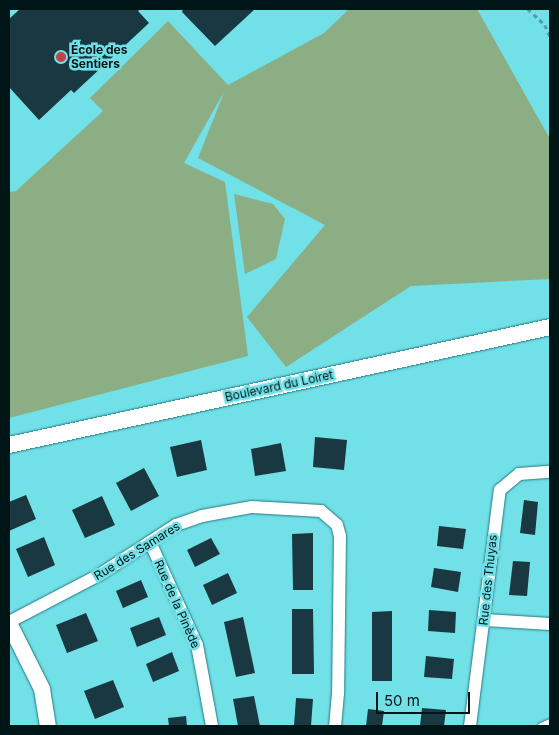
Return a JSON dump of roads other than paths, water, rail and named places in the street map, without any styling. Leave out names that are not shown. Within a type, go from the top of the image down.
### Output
[{"type":"street","name":"Boulevard du Loiret","points":[[9,445],[550,327]]},
{"type":"street","name":"Rue des Thuyas","points":[[470,726],[485,620],[500,490],[519,474],[550,472]]},
{"type":"street","name":"Rue des Samares","points":[[9,623],[99,576],[176,525],[233,509],[321,510],[331,518],[340,536],[338,693],[335,726]]},
{"type":"street","name":"Rue de la Pinède","points":[[150,542],[197,645],[212,726]]},
{"type":"street","points":[[485,620],[550,624]]},
{"type":"street","points":[[9,623],[42,689],[48,726]]},
{"type":"lane","points":[[541,726],[550,722]]},
{"type":"place","name":"École des Sentiers","points":[[61,57]]}]
